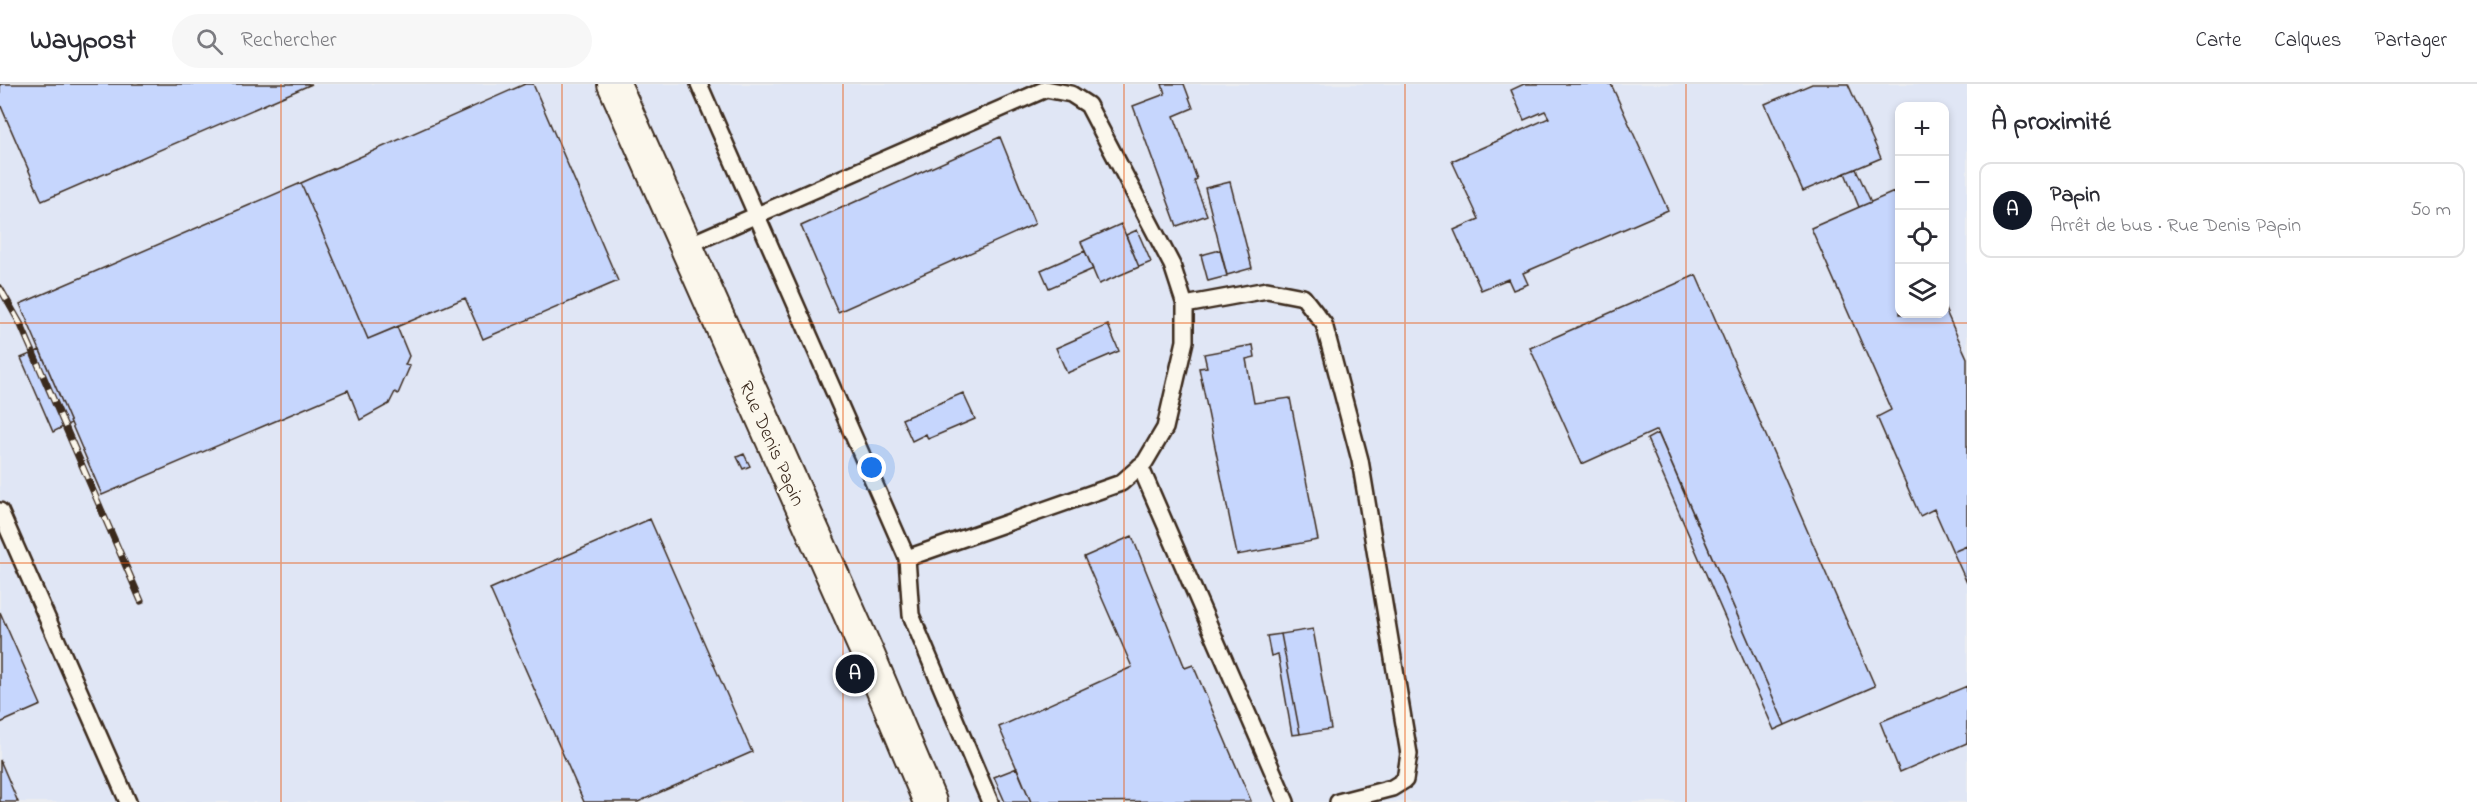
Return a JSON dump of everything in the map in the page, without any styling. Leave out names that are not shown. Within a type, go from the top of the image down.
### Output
[{"type":"street","name":"Rue Denis Papin","points":[[614,84],[930,802]]},
{"type":"lane","points":[[699,84],[759,215],[907,558],[911,615],[990,802]]},
{"type":"lane","points":[[686,246],[759,215],[1028,90],[1046,89],[1071,94],[1088,105],[1172,265],[1185,305],[1185,341],[1164,428],[1140,466],[1121,483],[907,558]]},
{"type":"lane","points":[[1185,305],[1267,290],[1303,297],[1324,324],[1360,460],[1409,754],[1405,780],[1392,788],[1338,802]]},
{"type":"lane","points":[[1140,466],[1286,802]]},
{"type":"lane","points":[[0,511],[128,802]]},
{"type":"shaded area","points":[[0,84],[1967,84],[1967,802],[0,802]]},
{"type":"building","points":[[0,84],[312,84],[42,201],[0,104]]},
{"type":"building","points":[[525,84],[533,84],[618,281],[483,339],[465,298],[368,339],[301,183]]},
{"type":"building","points":[[1162,84],[1184,84],[1193,108],[1174,116],[1197,179],[1194,181],[1207,215],[1177,226],[1133,106],[1165,94]]},
{"type":"building","points":[[1524,84],[1611,84],[1668,210],[1523,273],[1528,284],[1513,290],[1508,279],[1481,290],[1454,230],[1479,219],[1452,161],[1549,118],[1545,111],[1524,120],[1511,90]]},
{"type":"building","points":[[1812,84],[1848,84],[1881,158],[1803,191],[1765,104]]},
{"type":"building","points":[[1000,137],[1035,224],[838,312],[801,226]]},
{"type":"building","points":[[1856,169],[1871,202],[1859,207],[1845,173]]},
{"type":"building","points":[[1230,182],[1252,268],[1227,275],[1205,188]]},
{"type":"building","points":[[301,183],[368,339],[397,327],[409,356],[405,365],[410,366],[398,394],[395,392],[389,404],[360,420],[348,390],[102,495],[20,304]]},
{"type":"building","points":[[1894,192],[1895,318],[1949,318],[1967,358],[1967,546],[1953,552],[1934,509],[1920,516],[1877,417],[1891,410],[1811,228]]},
{"type":"building","points":[[1121,224],[1139,267],[1099,284],[1081,242]]},
{"type":"building","points":[[1137,230],[1151,262],[1139,267],[1126,235]]},
{"type":"building","points":[[1220,250],[1227,276],[1208,281],[1201,255]]},
{"type":"building","points":[[1085,251],[1093,269],[1049,288],[1041,270]]},
{"type":"building","points":[[1696,275],[1875,686],[1785,725],[1657,430],[1582,464],[1530,348]]},
{"type":"building","points":[[1108,325],[1119,351],[1067,373],[1056,348]]},
{"type":"building","points":[[1253,345],[1255,357],[1246,359],[1254,403],[1290,398],[1318,540],[1237,555],[1199,368],[1207,367],[1204,354]]},
{"type":"building","points":[[40,350],[71,423],[53,432],[21,358]]},
{"type":"building","points":[[963,393],[975,419],[928,439],[926,434],[912,441],[902,419]]},
{"type":"building","points":[[1658,433],[1785,725],[1774,730],[1647,439]]},
{"type":"building","points":[[744,454],[750,466],[743,469],[737,457]]},
{"type":"building","points":[[650,519],[752,752],[638,802],[584,802],[490,589]]},
{"type":"building","points":[[1132,536],[1185,668],[1193,665],[1251,801],[1031,802],[999,727],[1132,667],[1084,557]]},
{"type":"building","points":[[1967,546],[1967,583],[1953,552]]},
{"type":"building","points":[[0,612],[41,705],[0,723]]},
{"type":"building","points":[[1313,629],[1331,729],[1300,734],[1281,634]]},
{"type":"building","points":[[1281,634],[1300,734],[1292,735],[1278,654],[1271,656],[1267,636]]},
{"type":"building","points":[[1967,686],[1967,743],[1900,772],[1880,722]]},
{"type":"building","points":[[0,760],[18,802],[0,802]]},
{"type":"building","points":[[1017,768],[1031,802],[1005,802],[994,777]]},
{"type":"railway","points":[[0,288],[21,325],[141,601]]},
{"type":"place","name":"Papin","points":[[855,674]]}]
